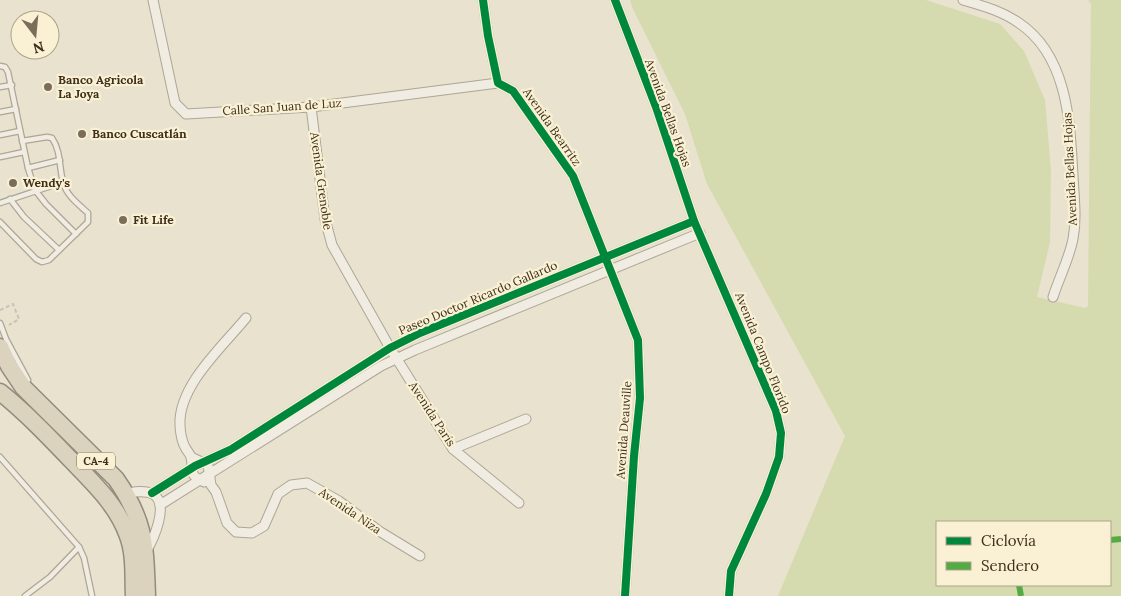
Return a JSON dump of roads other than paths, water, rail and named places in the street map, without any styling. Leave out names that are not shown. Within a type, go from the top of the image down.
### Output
[{"type":"highway","name":"CA-4","points":[[0,347],[9,366],[23,387],[116,479],[126,494],[140,522],[146,552],[147,596]]},
{"type":"highway","name":"CA-4","points":[[0,392],[30,417],[106,497],[119,514],[133,554],[134,596]]},
{"type":"street","name":"Calle San Juan de Luz","points":[[154,0],[175,103],[186,114],[311,106],[498,83]]},
{"type":"street","points":[[483,0],[498,83]]},
{"type":"street","name":"Avenida Bellas Hojas","points":[[615,0],[656,108],[694,221],[700,233]]},
{"type":"street","name":"Avenida Bellas Hojas","points":[[963,0],[997,10],[1020,24],[1038,41],[1051,60],[1062,89],[1069,116],[1076,221],[1073,241],[1053,297]]},
{"type":"street","name":"Avenida Bearritz","points":[[498,83],[513,91],[573,176],[610,271]]},
{"type":"street","name":"Avenida Grenoble","points":[[311,106],[325,219],[332,245],[396,359]]},
{"type":"street","name":"Paseo Doctor Ricardo Gallardo","points":[[126,494],[152,493],[191,469],[230,450],[390,348],[420,333],[694,221]]},
{"type":"street","name":"Paseo Doctor Ricardo Gallardo","points":[[160,505],[381,366],[700,233]]},
{"type":"street","name":"Avenida Campo Florido","points":[[700,233],[776,411],[781,433],[779,457],[770,485],[731,570],[729,596]]},
{"type":"street","name":"Avenida Deauville","points":[[610,271],[638,340],[640,368],[640,398],[634,456],[625,596]]},
{"type":"street","points":[[211,485],[192,474],[191,457],[185,447],[180,425],[183,403],[189,388],[246,318]]},
{"type":"street","name":"Avenida París","points":[[396,359],[453,448],[519,503]]},
{"type":"street","points":[[453,448],[526,419]]},
{"type":"street","points":[[191,457],[204,462]]},
{"type":"street","name":"Avenida Niza","points":[[204,462],[208,465],[211,485],[216,492],[227,523],[236,532],[252,533],[264,526],[278,494],[290,485],[307,483],[339,501],[380,531],[420,556]]},
{"type":"street","points":[[146,552],[160,518],[158,498],[152,493]]},
{"type":"lane","points":[[0,66],[5,67],[12,84],[24,152],[35,190],[76,234]]},
{"type":"lane","points":[[0,87],[12,84]]},
{"type":"lane","points":[[0,112],[16,109]]},
{"type":"lane","points":[[0,135],[20,131]]},
{"type":"lane","points":[[0,222],[36,259],[42,262],[49,260],[88,222],[88,214],[71,196],[63,182],[58,148],[52,138],[22,141]]},
{"type":"lane","points":[[0,158],[24,152]]},
{"type":"lane","points":[[28,168],[60,160]]},
{"type":"lane","points":[[0,203],[63,182]]},
{"type":"lane","points":[[10,199],[24,217],[59,250]]},
{"type":"lane","points":[[1,325],[27,378],[50,415]]},
{"type":"lane","points":[[0,458],[79,548],[84,558],[92,596]]},
{"type":"lane","points":[[25,596],[50,576],[79,548]]},
{"type":"place","name":"Banco Agricola La Joya","points":[[48,87]]},
{"type":"place","name":"Banco Cuscatlán","points":[[82,134]]},
{"type":"place","name":"Wendy's","points":[[13,183]]},
{"type":"place","name":"Fit Life","points":[[123,220]]}]
